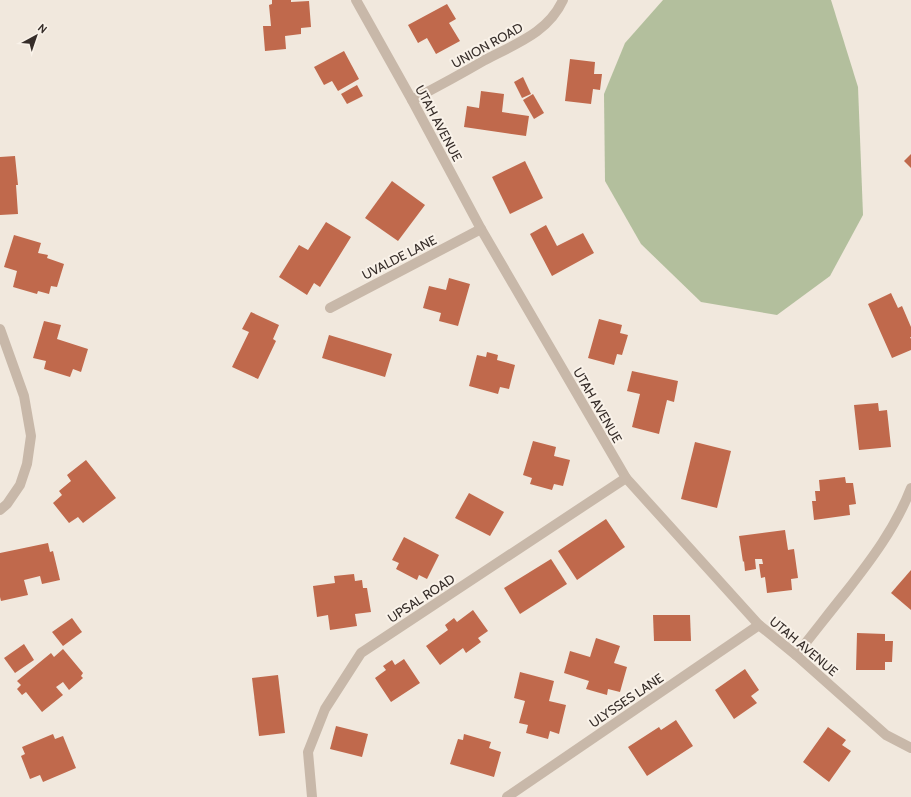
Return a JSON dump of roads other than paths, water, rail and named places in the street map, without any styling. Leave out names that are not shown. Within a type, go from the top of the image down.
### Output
[{"type":"street","name":"UTAH AVENUE","points":[[356,0],[412,100],[481,230],[626,478],[759,624],[886,734],[911,748]]},
{"type":"street","name":"UNION ROAD","points":[[412,100],[534,34],[554,17],[563,0]]},
{"type":"street","name":"UVALDE LANE","points":[[330,308],[481,230]]},
{"type":"street","points":[[0,329],[24,396],[31,436],[27,464],[20,485],[7,504],[0,510]]},
{"type":"street","name":"UPSAL ROAD","points":[[312,797],[308,752],[325,709],[361,654],[626,478]]},
{"type":"street","points":[[796,655],[872,559],[907,500],[911,488]]},
{"type":"street","name":"ULYSSES LANE","points":[[507,797],[759,624]]}]
